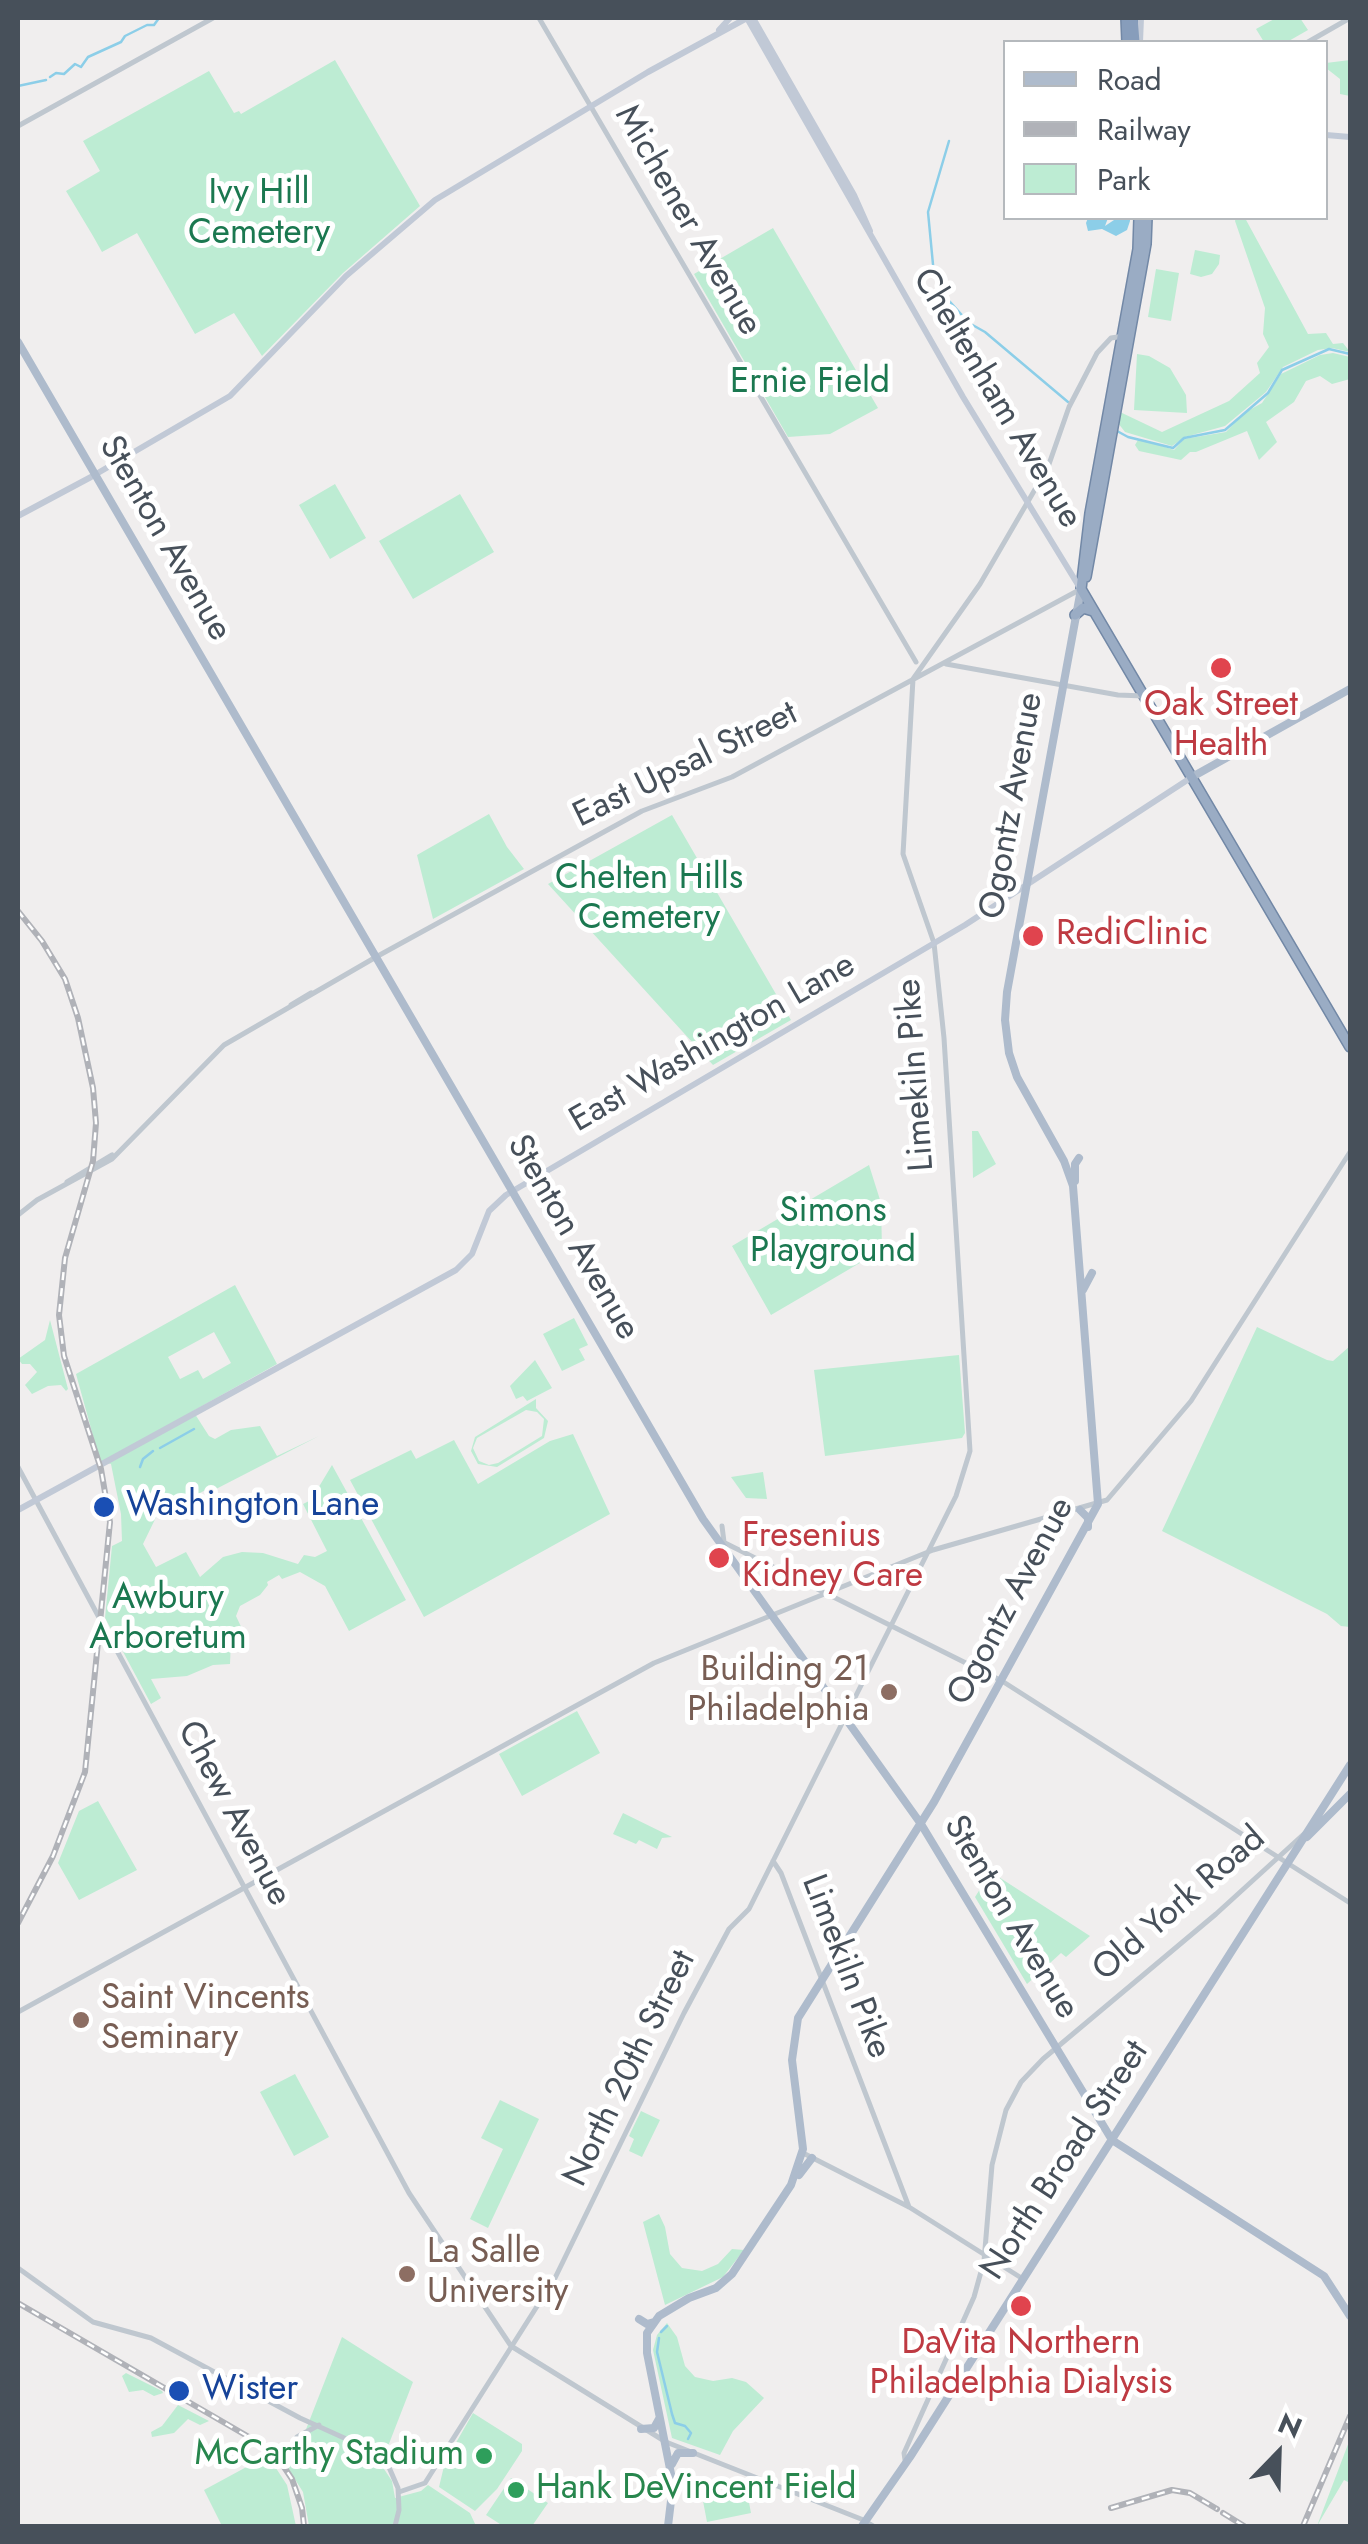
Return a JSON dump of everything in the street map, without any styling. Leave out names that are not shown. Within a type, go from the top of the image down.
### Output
[{"type":"highway","points":[[1126,334],[1139,220]]},
{"type":"highway","points":[[1126,334],[1146,244],[1147,220]]},
{"type":"highway","name":"Ogontz Avenue","points":[[1081,589],[1126,334]]},
{"type":"highway","points":[[1081,589],[1350,1048]]},
{"type":"highway","points":[[1076,615],[1083,608],[1094,611]]},
{"type":"main road","points":[[710,37],[733,18]]},
{"type":"main road","points":[[727,29],[733,18]]},
{"type":"main road","points":[[18,516],[230,396],[346,276],[426,207],[710,37],[749,18]]},
{"type":"main road","name":"Cheltenham Avenue","points":[[749,18],[963,398],[1081,589]]},
{"type":"main road","name":"Stenton Avenue","points":[[18,342],[728,1556],[921,1824],[1112,2140]]},
{"type":"main road","name":"Ogontz Avenue","points":[[646,2338],[654,2322],[689,2298],[716,2288],[732,2274],[795,2178],[802,2153],[792,2046],[798,2018],[921,1824],[1098,1504],[1074,1190],[1064,1161],[1017,1077],[1007,1040],[1006,1002],[1081,589]]},
{"type":"main road","points":[[1192,778],[1350,688]]},
{"type":"main road","name":"East Washington Lane","points":[[18,1510],[456,1270],[474,1250],[489,1212],[512,1191],[934,943],[1192,778]]},
{"type":"main road","points":[[1074,1190],[1075,1164],[1079,1158]]},
{"type":"main road","points":[[1083,1290],[1092,1273]]},
{"type":"main road","points":[[1080,1510],[1088,1518],[1088,1527]]},
{"type":"main road","name":"North Broad Street","points":[[1319,1814],[1349,1768]]},
{"type":"main road","name":"North Broad Street","points":[[867,2525],[1349,1768]]},
{"type":"main road","points":[[1319,1814],[1349,1795],[1339,1788]]},
{"type":"main road","name":"Old York Road","points":[[1306,1835],[1349,1795]]},
{"type":"main road","points":[[1095,2114],[1118,2131]]},
{"type":"main road","points":[[1112,2140],[1324,2276],[1350,2316]]},
{"type":"main road","points":[[795,2178],[812,2158]]},
{"type":"main road","name":"Ogontz Avenue","points":[[646,2338],[664,2315]]},
{"type":"main road","points":[[639,2319],[647,2324],[654,2322]]},
{"type":"main road","points":[[646,2338],[671,2468],[673,2499],[668,2526]]},
{"type":"main road","points":[[641,2429],[654,2428],[660,2415]]},
{"type":"main road","points":[[671,2468],[678,2452],[693,2453]]},
{"type":"street","points":[[18,126],[213,18]]},
{"type":"street","name":"Michener Avenue","points":[[539,18],[914,660],[914,676]]},
{"type":"street","points":[[1312,40],[1350,18]]},
{"type":"street","points":[[914,676],[983,580],[1052,460],[1082,380],[1104,345],[1111,338],[1126,334]]},
{"type":"street","name":"East Upsal Street","points":[[18,1215],[115,1154],[216,1051],[314,992],[642,811],[732,777],[1081,589]]},
{"type":"street","points":[[914,660],[932,656]]},
{"type":"street","points":[[946,664],[1063,686],[1144,696]]},
{"type":"street","name":"Limekiln Pike","points":[[908,2206],[781,1873],[773,1861],[956,1496],[970,1451],[948,1090],[934,943],[903,854],[914,676]]},
{"type":"street","points":[[18,2012],[654,1663],[928,1552],[1098,1504],[1117,1489],[1191,1401],[1350,1152]]},
{"type":"street","name":"Chew Avenue","points":[[18,1467],[404,2186],[511,2346]]},
{"type":"street","points":[[722,1526],[720,1540],[1002,1681],[1350,1903]]},
{"type":"street","points":[[728,1556],[732,1546]]},
{"type":"street","name":"Old York Road","points":[[905,2464],[904,2453],[974,2298],[984,2254],[990,2176],[1006,2110],[1025,2077],[1306,1835]]},
{"type":"street","name":"North 20th Street","points":[[399,2492],[425,2483],[556,2278],[684,2013],[729,1929],[749,1909],[773,1861]]},
{"type":"street","points":[[802,2153],[908,2206],[1023,2279]]},
{"type":"street","points":[[18,2268],[93,2322],[150,2338],[378,2454],[394,2474],[399,2492],[394,2526]]},
{"type":"street","points":[[511,2346],[666,2442],[867,2525]]},
{"type":"street","name":"Old York Road","points":[[934,2393],[930,2410],[934,2418]]},
{"type":"street","points":[[296,2437],[319,2425]]},
{"type":"green space","points":[[1276,18],[1300,18],[1308,30],[1290,40],[1263,40],[1256,29]]},
{"type":"green space","name":"Ivy Hill Cemetery","points":[[335,60],[420,206],[343,273],[262,356],[234,313],[195,334],[137,233],[102,252],[66,191],[100,171],[83,141],[209,71],[234,113],[241,114]]},
{"type":"green space","points":[[1350,60],[1350,96],[1340,94],[1340,79],[1328,70],[1328,63]]},
{"type":"green space","points":[[1246,220],[1308,334],[1326,333],[1333,344],[1343,343],[1350,352],[1318,350],[1283,367],[1266,392],[1225,426],[1185,437],[1172,446],[1125,432],[1118,423],[1120,412],[1162,432],[1229,401],[1260,373],[1257,363],[1269,347],[1263,334],[1265,308],[1235,221]]},
{"type":"green space","name":"Ernie Field","points":[[773,228],[878,408],[830,434],[788,437],[694,274]]},
{"type":"green space","points":[[1195,250],[1220,255],[1212,274],[1190,274]]},
{"type":"green space","points":[[1156,269],[1179,273],[1171,321],[1148,317]]},
{"type":"green space","points":[[1137,354],[1170,368],[1186,395],[1187,413],[1134,410]]},
{"type":"green space","points":[[1320,355],[1350,357],[1350,379],[1332,384],[1320,376],[1306,381],[1294,402],[1266,422],[1277,442],[1259,460],[1247,431],[1190,452],[1181,460],[1139,451],[1135,445],[1144,440],[1174,450],[1184,439],[1226,432],[1244,413],[1262,403],[1281,374]]},
{"type":"green space","points":[[335,484],[366,538],[330,559],[299,505]]},
{"type":"green space","points":[[460,494],[494,552],[413,599],[379,541]]},
{"type":"green space","points":[[489,814],[524,869],[433,919],[417,855]]},
{"type":"green space","name":"Chelten Hills Cemetery","points":[[672,815],[791,1020],[713,1065],[548,884]]},
{"type":"green space","points":[[972,1131],[978,1131],[996,1164],[973,1178]]},
{"type":"green space","name":"Simons Playground","points":[[869,1165],[881,1203],[882,1250],[771,1315],[732,1246]]},
{"type":"green space","name":"Awbury Arboretum","points":[[235,1285],[277,1364],[193,1411],[215,1439],[231,1430],[260,1426],[277,1456],[319,1436],[216,1489],[213,1486],[183,1502],[162,1505],[143,1544],[156,1567],[186,1552],[200,1577],[223,1557],[242,1552],[263,1553],[298,1564],[304,1555],[315,1557],[327,1551],[303,1504],[311,1500],[332,1465],[406,1600],[349,1631],[325,1586],[300,1572],[282,1579],[279,1575],[267,1582],[260,1595],[240,1606],[236,1616],[244,1633],[231,1640],[230,1664],[213,1665],[187,1676],[151,1679],[161,1698],[151,1704],[105,1618],[112,1546],[122,1541],[121,1514],[111,1464],[100,1461],[76,1374]],"holes":[[[214,1332],[231,1363],[203,1379],[198,1370],[180,1379],[168,1357]]]},
{"type":"green space","points":[[574,1318],[588,1345],[579,1349],[585,1360],[562,1371],[543,1334]]},
{"type":"green space","points":[[50,1320],[68,1389],[48,1386],[32,1394],[25,1385],[37,1372],[18,1359],[45,1340]]},
{"type":"green space","points":[[1257,1327],[1327,1360],[1333,1361],[1350,1346],[1350,1627],[1341,1626],[1327,1614],[1162,1531]]},
{"type":"green space","points":[[959,1355],[965,1433],[962,1438],[825,1456],[814,1370]]},
{"type":"green space","points":[[535,1360],[552,1388],[527,1401],[523,1396],[516,1399],[510,1386]]},
{"type":"green space","points":[[536,1399],[536,1408],[548,1421],[544,1438],[497,1467],[478,1464],[471,1451],[475,1437]],"holes":[[[526,1410],[537,1412],[544,1419],[542,1436],[498,1463],[479,1461],[473,1448],[477,1438]]]},
{"type":"green space","points":[[573,1434],[610,1514],[424,1617],[350,1480],[411,1450],[416,1459],[454,1440],[478,1484],[550,1441]]},
{"type":"green space","points":[[763,1472],[767,1499],[746,1498],[731,1477]]},
{"type":"green space","points":[[577,1711],[600,1753],[522,1796],[499,1754]]},
{"type":"green space","points":[[98,1801],[137,1870],[79,1900],[58,1863],[79,1811]]},
{"type":"green space","points":[[623,1813],[672,1837],[662,1838],[657,1849],[613,1834]]},
{"type":"green space","points":[[991,1872],[1090,1936],[1066,1957],[1061,1953],[1027,1984],[975,1897]]},
{"type":"green space","points":[[295,2074],[329,2137],[294,2156],[260,2092]]},
{"type":"green space","points":[[500,2100],[539,2119],[488,2228],[470,2219],[503,2149],[481,2138]]},
{"type":"green space","points":[[641,2111],[660,2120],[642,2157],[629,2151],[634,2139],[629,2136]]},
{"type":"green space","points":[[659,2214],[670,2254],[682,2268],[702,2271],[718,2264],[732,2249],[744,2250],[723,2277],[665,2305],[643,2222]]},
{"type":"green space","points":[[667,2323],[677,2337],[685,2366],[695,2377],[746,2382],[764,2398],[733,2431],[720,2455],[672,2438],[653,2350],[657,2335]]},
{"type":"green space","points":[[342,2337],[413,2382],[385,2454],[378,2460],[392,2481],[395,2498],[421,2491],[428,2485],[470,2513],[476,2526],[309,2526],[303,2492],[279,2454],[303,2437]]},
{"type":"green space","points":[[126,2373],[163,2393],[154,2396],[143,2390],[129,2392],[122,2376]]},
{"type":"green space","points":[[178,2405],[209,2421],[200,2425],[188,2419],[174,2433],[152,2437],[151,2432],[162,2426]]},
{"type":"green space","name":"McCarthy Stadium","points":[[473,2413],[522,2444],[522,2451],[497,2489],[475,2511],[439,2487],[445,2462]]},
{"type":"green space","points":[[1350,2439],[1350,2483],[1344,2480],[1317,2526]]},
{"type":"green space","points":[[263,2458],[270,2459],[287,2485],[296,2526],[222,2526],[204,2490]]},
{"type":"green space","name":"Hank DeVincent Field","points":[[511,2478],[548,2503],[532,2526],[503,2526],[486,2515]]},
{"type":"green space","points":[[747,2492],[751,2513],[707,2522],[703,2501]]},
{"type":"water","points":[[1107,220],[1105,226],[1114,220],[1130,220],[1127,230],[1116,236],[1102,229],[1088,231],[1086,223]]},
{"type":"waterway","points":[[50,77],[64,74],[75,64],[81,67],[88,57],[147,25],[154,25],[159,18]]},
{"type":"waterway","points":[[18,86],[46,80]]},
{"type":"waterway","points":[[949,141],[928,212],[934,275],[943,294],[969,323],[1068,402]]},
{"type":"waterway","points":[[1117,431],[1173,448],[1184,438],[1225,430],[1268,393],[1282,370],[1329,349],[1350,354]]},
{"type":"waterway","points":[[160,1448],[194,1429]]},
{"type":"waterway","points":[[140,1467],[153,1451]]},
{"type":"waterway","points":[[661,2332],[667,2326]]},
{"type":"waterway","points":[[659,2338],[657,2352],[672,2414],[675,2423],[691,2433],[688,2439]]},
{"type":"railway","points":[[18,911],[65,979],[93,1088],[93,1161],[65,1258],[59,1315],[64,1356],[101,1469],[110,1522],[85,1772],[53,1856],[18,1923]]},
{"type":"railway","points":[[18,2303],[261,2444],[292,2479],[304,2526]]},
{"type":"railway","points":[[1303,2526],[1350,2416]]},
{"type":"railway","points":[[1111,2508],[1172,2490],[1190,2493],[1217,2509]]},
{"type":"railway","points":[[1223,2513],[1244,2526]]},
{"type":"place","name":"Oak Street Health","points":[[1221,668]]},
{"type":"place","name":"RediClinic","points":[[1033,936]]},
{"type":"place","name":"Washington Lane","points":[[104,1507]]},
{"type":"place","name":"Fresenius Kidney Care","points":[[719,1558]]},
{"type":"place","name":"Building 21 Philadelphia","points":[[889,1692]]},
{"type":"place","name":"Saint Vincents Seminary","points":[[81,2020]]},
{"type":"place","name":"La Salle University","points":[[407,2274]]},
{"type":"place","name":"DaVita Northern Philadelphia Dialysis","points":[[1021,2306]]},
{"type":"place","name":"Wister","points":[[179,2391]]},
{"type":"place","name":"McCarthy Stadium","points":[[484,2456]]},
{"type":"place","name":"Hank DeVincent Field","points":[[516,2490]]}]
